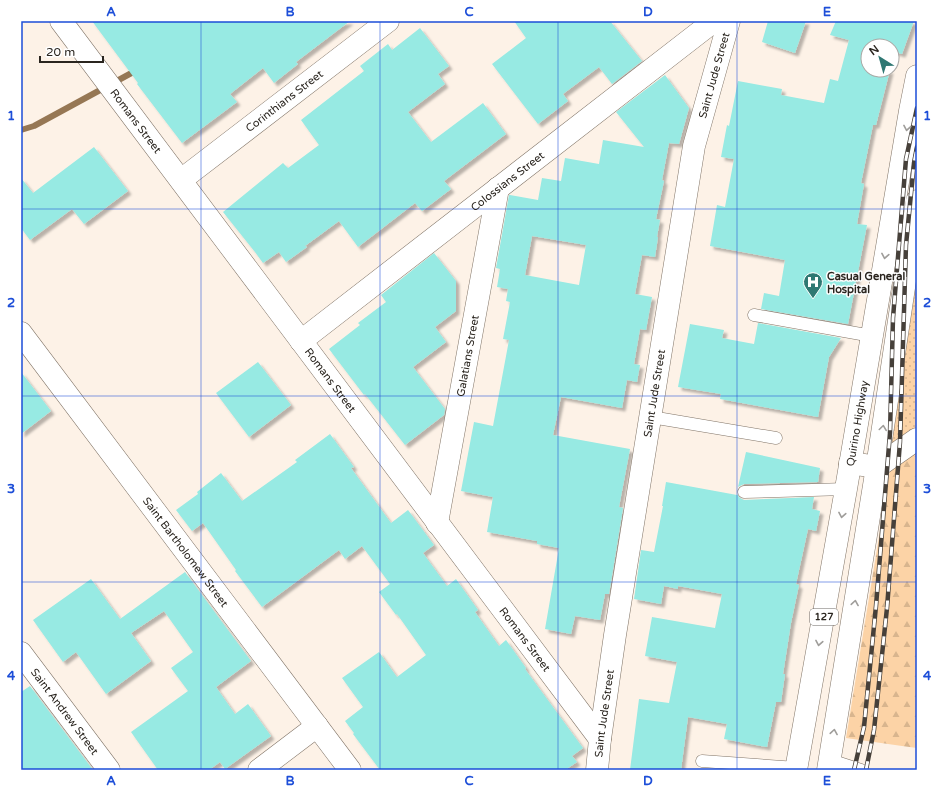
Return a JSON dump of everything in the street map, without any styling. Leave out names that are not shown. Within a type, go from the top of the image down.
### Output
[{"type":"street","name":"Corinthians Street","points":[[181,180],[388,21]]},
{"type":"street","name":"Colossians Street","points":[[301,341],[714,21]]},
{"type":"street","name":"Saint Jude Street","points":[[597,770],[616,627],[694,146],[729,21]]},
{"type":"street","name":"Romans Street","points":[[67,23],[181,180],[600,739]]},
{"type":"street","name":"Quirino Highway","points":[[796,769],[917,76]]},
{"type":"street","name":"Galatians Street","points":[[437,523],[498,188]]},
{"type":"street","name":"127","points":[[829,765],[877,467],[917,201]]},
{"type":"street","name":"Saint Bartholomew Street","points":[[21,334],[350,770]]},
{"type":"street","points":[[850,463],[877,467],[917,439]]},
{"type":"street","name":"Saint Andrew Street","points":[[21,653],[109,770]]},
{"type":"street","points":[[259,770],[317,726]]},
{"type":"lane","points":[[754,315],[872,336]]},
{"type":"lane","points":[[651,417],[776,438]]},
{"type":"lane","points":[[744,492],[846,489]]},
{"type":"lane","points":[[702,761],[796,769]]},
{"type":"lane","points":[[829,765],[861,770]]},
{"type":"green space","points":[[917,201],[917,434],[877,467]]},
{"type":"green space","points":[[917,305],[917,748],[846,738]]},
{"type":"building","points":[[92,21],[350,21],[296,62],[298,64],[274,83],[263,68],[230,94],[237,102],[182,143]]},
{"type":"building","points":[[514,21],[610,21],[642,61],[612,84],[599,67],[563,94],[568,101],[538,124],[492,64],[526,38]]},
{"type":"building","points":[[768,21],[806,21],[795,53],[762,42]]},
{"type":"building","points":[[836,21],[914,21],[902,54],[900,53],[900,38],[860,38],[860,78],[888,78],[876,125],[873,125],[861,183],[864,184],[857,224],[867,225],[848,324],[761,309],[764,293],[779,296],[785,260],[710,246],[717,205],[725,207],[734,159],[721,157],[738,81],[782,89],[781,95],[824,103],[830,79],[838,81],[849,40],[830,35]]},
{"type":"building","points":[[420,28],[449,66],[438,74],[445,84],[408,112],[431,142],[483,103],[506,134],[444,181],[451,189],[422,211],[415,203],[358,247],[339,221],[286,262],[279,252],[263,263],[223,212],[283,163],[288,168],[319,145],[301,120],[364,71],[360,66],[388,44],[392,50]]},
{"type":"building","points":[[665,75],[689,108],[679,144],[669,143],[662,180],[664,181],[656,219],[660,220],[655,257],[642,255],[635,294],[652,297],[646,330],[640,329],[634,364],[640,365],[637,382],[627,380],[622,408],[561,397],[553,435],[630,449],[619,507],[623,508],[609,594],[605,594],[600,620],[575,616],[571,634],[545,629],[559,548],[537,544],[537,541],[487,532],[493,497],[461,491],[474,422],[493,426],[509,340],[503,339],[510,302],[506,301],[508,289],[497,287],[500,269],[496,268],[509,195],[538,200],[542,178],[561,181],[565,158],[599,164],[603,140],[644,147],[616,112]],"holes":[[[532,236],[586,245],[579,285],[525,275]]]},
{"type":"building","points":[[94,147],[128,191],[84,224],[72,209],[30,240],[21,228],[21,178],[33,193]]},
{"type":"building","points":[[434,253],[456,281],[456,311],[435,327],[446,342],[413,367],[445,409],[444,415],[405,445],[329,349],[360,325],[358,323],[386,302],[381,295]]},
{"type":"building","points":[[758,323],[841,338],[829,357],[818,417],[720,399],[721,394],[678,387],[690,324],[724,330],[722,338],[754,344]]},
{"type":"building","points":[[258,362],[291,405],[249,437],[216,393]]},
{"type":"building","points":[[21,372],[51,411],[21,434]]},
{"type":"building","points":[[330,434],[354,467],[351,468],[391,523],[408,510],[434,545],[423,553],[447,586],[456,579],[478,610],[475,612],[499,646],[506,640],[526,668],[525,669],[583,748],[572,756],[577,762],[565,770],[380,770],[345,721],[363,707],[342,678],[379,652],[397,677],[426,655],[397,614],[396,615],[379,592],[390,584],[362,546],[345,559],[339,550],[262,607],[235,571],[236,570],[203,523],[192,531],[176,510],[198,494],[197,492],[221,473],[242,501],[297,462],[295,460]]},
{"type":"building","points":[[746,452],[820,468],[818,482],[744,484],[738,487]]},
{"type":"building","points":[[666,482],[737,494],[744,500],[814,497],[812,509],[820,511],[816,531],[808,529],[796,584],[799,585],[783,674],[785,674],[781,702],[776,702],[767,747],[724,739],[727,724],[688,717],[681,770],[630,770],[639,699],[669,703],[677,662],[645,656],[652,617],[715,628],[722,594],[678,586],[678,589],[664,586],[661,604],[634,599],[641,550],[654,552]]},
{"type":"building","points":[[185,572],[251,661],[216,687],[235,714],[248,704],[271,736],[225,769],[220,762],[209,770],[158,770],[131,732],[188,691],[171,668],[193,652],[164,611],[131,633],[151,661],[106,694],[76,652],[63,662],[33,620],[91,579],[120,619]]},
{"type":"building","points":[[30,686],[93,770],[21,770],[21,692]]},
{"type":"waterway","points":[[21,130],[34,126],[137,70]]},
{"type":"railway","points":[[854,770],[864,727],[876,606],[890,433],[893,318],[906,159],[917,108]]},
{"type":"railway","points":[[866,770],[874,730],[887,608],[900,442],[906,245],[917,147]]},
{"type":"place","name":"Casual General Hospital","points":[[813,299]]}]
